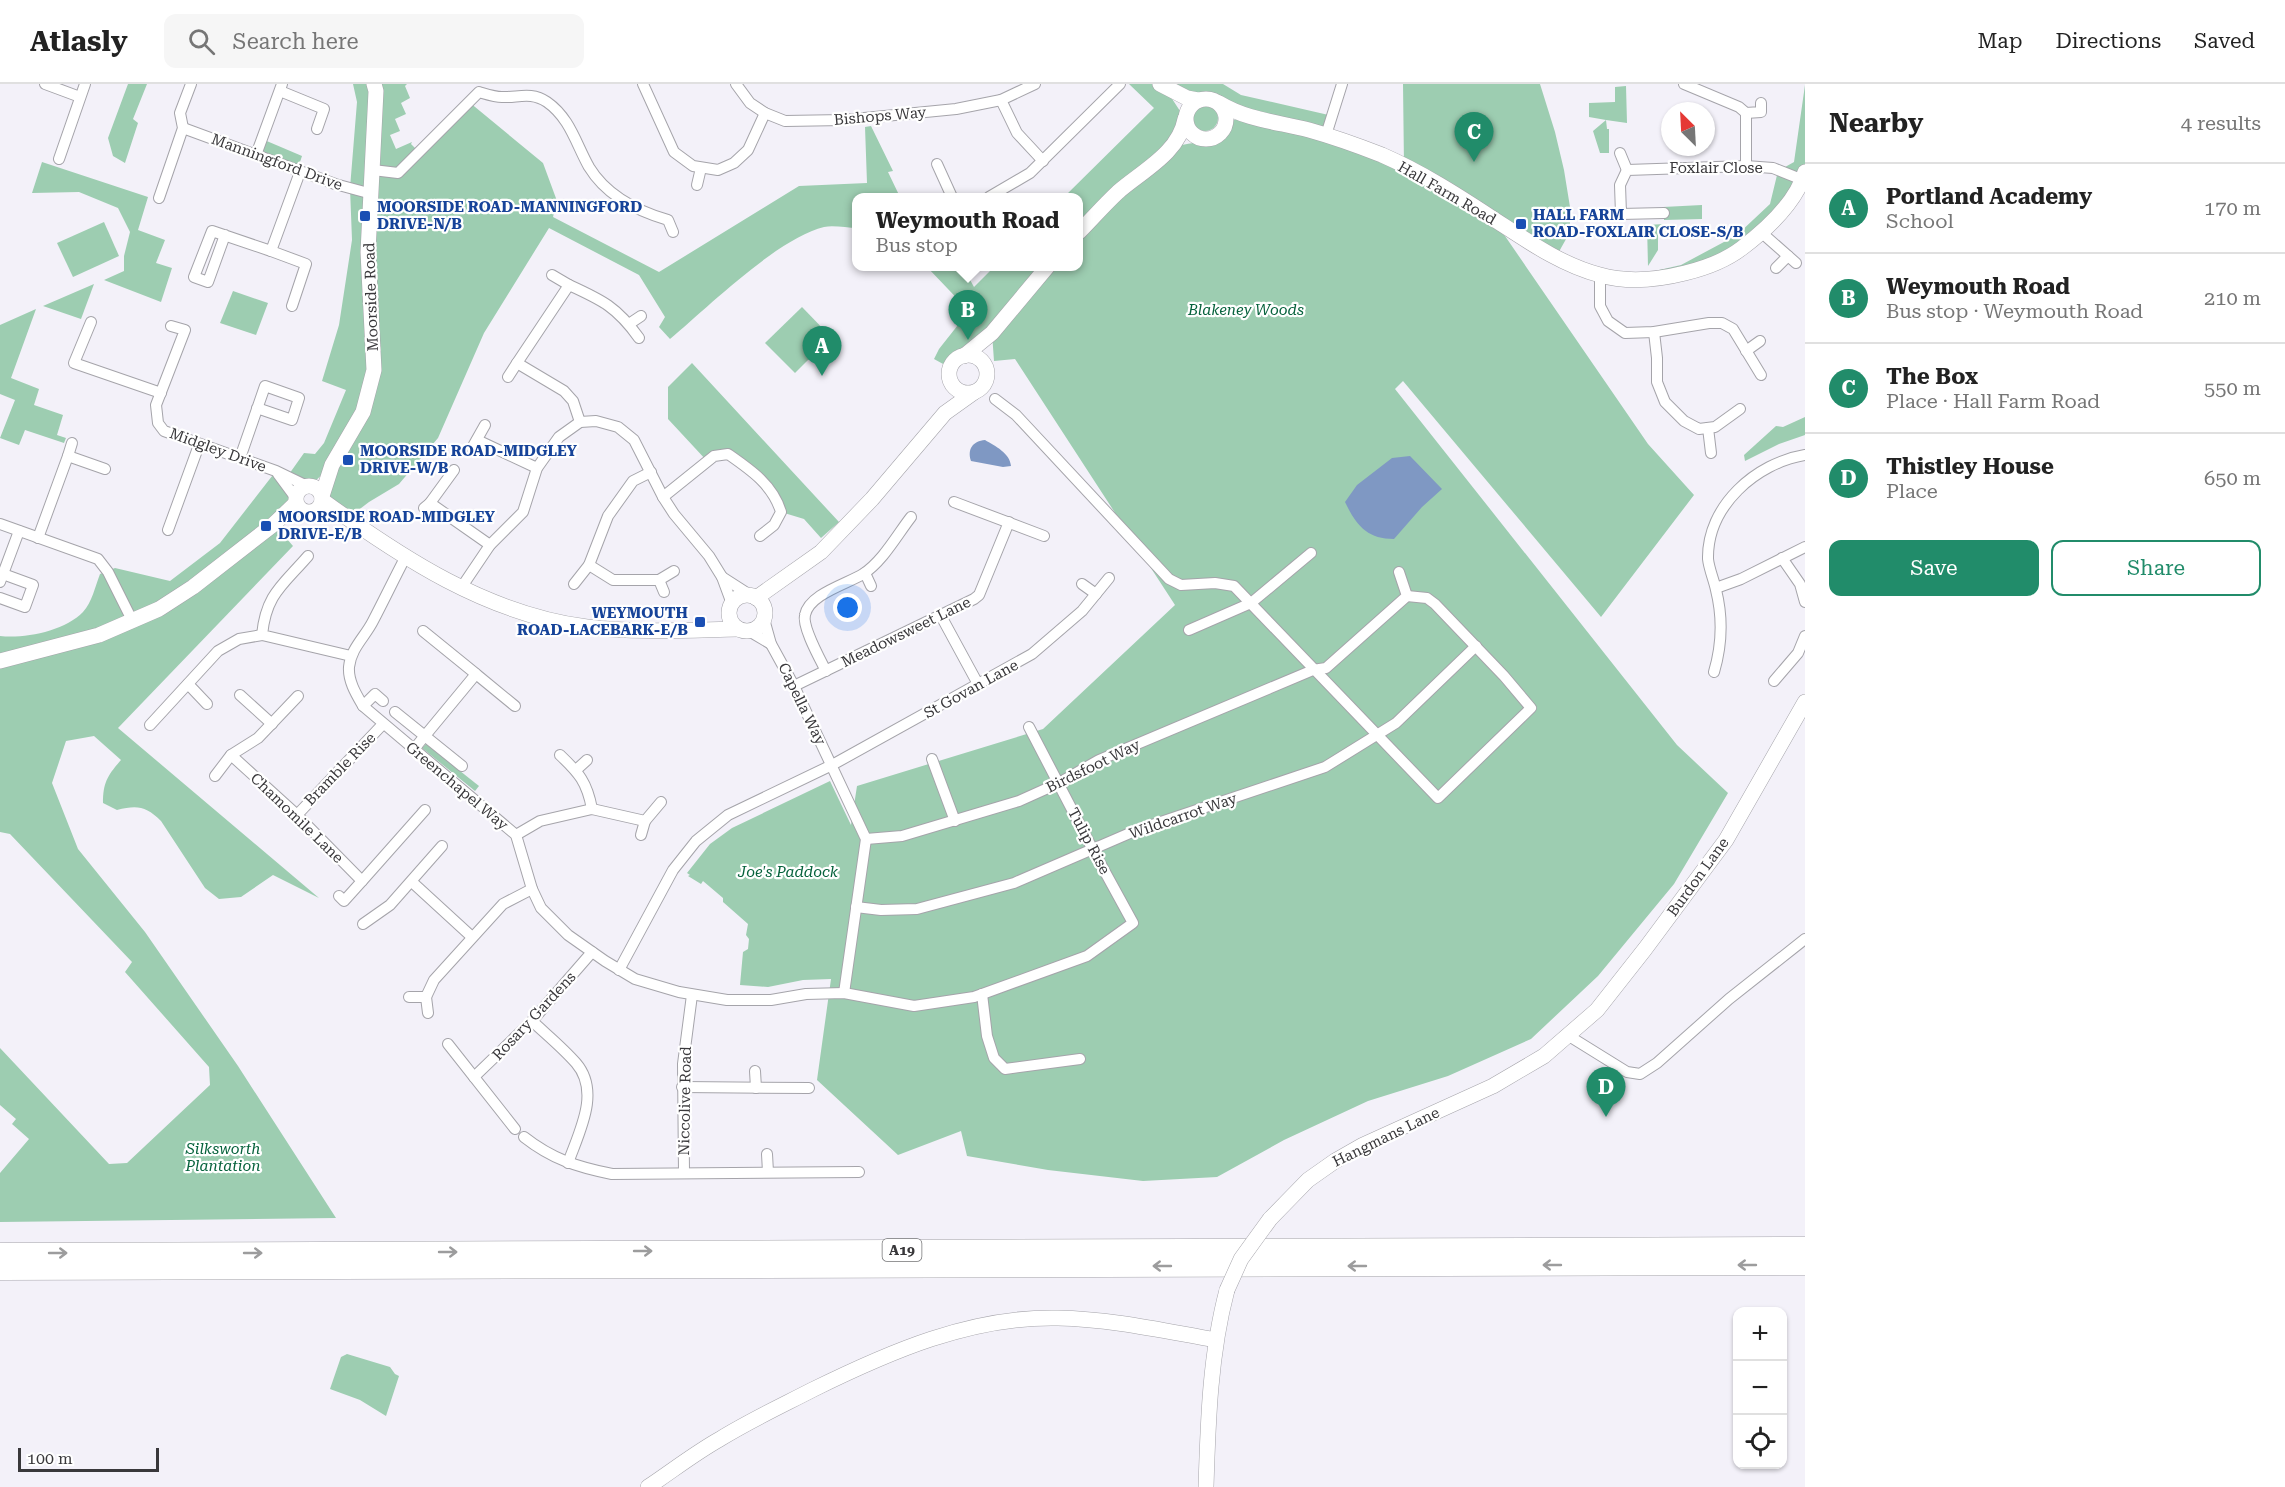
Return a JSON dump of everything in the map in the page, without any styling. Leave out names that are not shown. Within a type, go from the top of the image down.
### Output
[{"type":"highway","name":"A19","points":[[0,1253],[1805,1247]]},
{"type":"highway","name":"A19","points":[[0,1270],[1805,1265]]},
{"type":"street","points":[[45,84],[80,97]]},
{"type":"street","points":[[59,159],[85,84]]},
{"type":"street","points":[[159,198],[183,128],[180,113],[191,84]]},
{"type":"street","name":"Moorside Road","points":[[332,465],[308,486],[299,489],[302,506],[317,510],[332,465],[363,412],[374,370],[368,252],[376,92],[374,84]]},
{"type":"street","points":[[643,84],[674,152],[693,166],[701,168],[718,170],[734,163],[748,150],[765,113]]},
{"type":"street","name":"Bishops Way","points":[[736,84],[750,104],[785,121],[844,120],[956,109],[1001,100],[1035,84]]},
{"type":"street","points":[[998,193],[1030,173],[1120,84]]},
{"type":"street","points":[[1326,135],[1342,84]]},
{"type":"street","points":[[1684,84],[1739,107],[1746,113],[1761,112],[1761,103]]},
{"type":"street","points":[[1162,85],[1187,98],[1209,99],[1219,103],[1226,115],[1223,128],[1213,137],[1166,154]]},
{"type":"street","points":[[1162,85],[1185,118],[1190,131],[1206,139]]},
{"type":"street","points":[[256,155],[281,88],[324,109],[317,129]]},
{"type":"street","points":[[373,170],[398,173],[479,92],[501,98],[522,94],[546,101],[569,124],[590,168],[616,197],[648,214],[668,219]]},
{"type":"street","points":[[1001,100],[1017,133],[1043,161]]},
{"type":"street","points":[[1083,228],[1118,193],[1166,154],[1182,132],[1189,107],[1198,100]]},
{"type":"street","name":"Hall Farm Road","points":[[1219,103],[1255,119],[1326,135],[1382,156],[1452,191],[1566,263],[1600,275],[1624,279],[1659,279],[1709,267],[1734,254],[1762,233],[1788,203],[1804,176]]},
{"type":"street","points":[[1746,113],[1746,166]]},
{"type":"street","name":"Hall Farm Road","points":[[1223,128],[1255,119]]},
{"type":"street","name":"Manningford Drive","points":[[183,128],[300,172],[372,194]]},
{"type":"street","points":[[1620,153],[1628,170],[1620,185],[1621,214],[1664,213]]},
{"type":"street","points":[[937,164],[950,193]]},
{"type":"street","name":"Foxlair Close","points":[[1628,170],[1746,166],[1773,168],[1804,176]]},
{"type":"street","points":[[696,185],[701,168]]},
{"type":"street","points":[[271,251],[300,172]]},
{"type":"street","points":[[668,219],[678,211]]},
{"type":"street","points":[[668,219],[673,232]]},
{"type":"street","points":[[1762,233],[1792,260],[1776,268]]},
{"type":"street","points":[[225,236],[306,264],[292,306]]},
{"type":"street","points":[[945,414],[950,396],[951,367],[992,333],[1045,271]]},
{"type":"street","points":[[552,275],[608,305],[629,324],[639,338]]},
{"type":"street","points":[[1600,275],[1600,306],[1608,321],[1625,333],[1654,332],[1722,323],[1733,329],[1761,375]]},
{"type":"street","points":[[508,377],[568,285]]},
{"type":"street","points":[[629,324],[641,316]]},
{"type":"street","points":[[91,322],[74,363],[161,393],[184,330],[171,326]]},
{"type":"street","points":[[1654,332],[1657,382],[1665,402],[1684,421],[1699,429],[1715,427],[1740,409]]},
{"type":"street","points":[[308,486],[318,489],[322,498],[405,558],[462,588],[520,612],[586,627],[639,631],[744,630],[758,627],[759,605],[782,580],[829,544],[945,414],[980,389],[986,380],[986,352],[992,333]]},
{"type":"street","points":[[1746,351],[1760,341]]},
{"type":"street","points":[[964,356],[976,357],[985,366]]},
{"type":"street","points":[[517,363],[564,391],[573,401],[580,422]]},
{"type":"street","points":[[951,382],[958,390],[973,393]]},
{"type":"street","name":"Midgley Drive","points":[[161,393],[156,405],[158,423],[164,431],[276,471],[308,486]]},
{"type":"street","points":[[995,399],[1016,415],[1169,579],[1181,585],[1215,583],[1234,586],[1438,798],[1531,708],[1436,604],[1427,598],[1407,596],[1399,572]]},
{"type":"street","points":[[240,458],[257,408]]},
{"type":"street","points":[[462,588],[490,545],[523,512],[537,468],[559,437],[580,422],[596,421],[618,427],[634,440],[663,497],[709,556],[722,577],[731,607],[732,623],[771,644]]},
{"type":"street","points":[[485,425],[475,444],[537,468]]},
{"type":"street","points":[[1708,428],[1710,453]]},
{"type":"street","points":[[38,538],[72,443]]},
{"type":"street","points":[[168,530],[199,445]]},
{"type":"street","points":[[663,497],[714,456],[728,454],[754,472],[777,496],[781,512],[774,525],[760,536]]},
{"type":"street","points":[[1713,672],[1719,654],[1721,612],[1708,560],[1710,544],[1723,508],[1735,492],[1755,475],[1805,455]]},
{"type":"street","points":[[68,456],[105,469]]},
{"type":"street","points":[[454,470],[427,505],[490,545]]},
{"type":"street","name":"Midgley Drive","points":[[276,471],[302,506]]},
{"type":"street","points":[[573,584],[589,565],[608,516],[633,481],[651,472]]},
{"type":"street","points":[[954,502],[1044,536]]},
{"type":"street","points":[[0,661],[99,635],[159,609],[193,587],[274,524],[302,506],[348,518]]},
{"type":"street","points":[[781,512],[793,516]]},
{"type":"street","points":[[826,671],[806,625],[806,612],[816,600],[865,573],[879,559],[911,517]]},
{"type":"street","name":"Meadowsweet Lane","points":[[794,686],[941,616],[979,595],[1009,522]]},
{"type":"street","points":[[0,524],[98,559],[108,572],[132,620]]},
{"type":"street","points":[[0,598],[25,607],[33,585],[2,578],[19,531]]},
{"type":"street","points":[[1716,588],[1741,579],[1805,547]]},
{"type":"street","points":[[1189,630],[1251,603],[1311,553]]},
{"type":"street","points":[[262,635],[264,615],[270,600],[308,556]]},
{"type":"street","points":[[150,725],[218,651],[238,639],[262,635],[351,657],[360,639],[372,624],[405,558]]},
{"type":"street","points":[[1782,558],[1800,584],[1805,602]]},
{"type":"street","points":[[589,565],[613,580],[659,580],[674,571]]},
{"type":"street","points":[[865,573],[871,586]]},
{"type":"street","points":[[722,577],[759,605]]},
{"type":"street","name":"St Govan Lane","points":[[620,970],[673,870],[696,841],[728,814],[832,765],[1032,654],[1082,611],[1109,578]]},
{"type":"street","points":[[659,580],[664,592]]},
{"type":"street","points":[[1082,584],[1096,594]]},
{"type":"street","name":"Birdsfoot Way","points":[[866,839],[902,836],[1019,801],[1059,783],[1099,760],[1313,670],[1326,668],[1407,596]]},
{"type":"street","points":[[703,629],[740,597],[759,605]]},
{"type":"street","name":"Capella Way","points":[[759,605],[771,644],[794,686],[866,839]]},
{"type":"street","points":[[941,616],[978,684]]},
{"type":"street","points":[[423,631],[515,706]]},
{"type":"street","points":[[1774,681],[1798,653],[1805,636]]},
{"type":"street","name":"Wildcarrot Way","points":[[856,907],[881,910],[917,909],[1014,883],[1137,831],[1325,767],[1396,723],[1476,646]]},
{"type":"street","name":"Greenchapel Way","points":[[351,657],[349,669],[352,687],[363,706],[516,835],[532,889],[541,908],[568,935],[635,979],[692,995],[727,1000],[771,1000],[806,994],[844,993],[914,1006],[982,994],[1087,957],[1133,923]]},
{"type":"street","points":[[414,749],[476,674]]},
{"type":"street","points":[[188,684],[207,704]]},
{"type":"street","points":[[363,706],[375,694],[383,701]]},
{"type":"street","points":[[240,695],[272,724]]},
{"type":"street","points":[[215,776],[231,755],[258,738],[298,696]]},
{"type":"street","name":"Burdon Lane","points":[[1569,1036],[1597,1010],[1726,840],[1805,702]]},
{"type":"street","points":[[395,712],[462,766]]},
{"type":"street","name":"Bramble Rise","points":[[297,815],[383,724]]},
{"type":"street","name":"Tulip Rise","points":[[1029,727],[1133,923]]},
{"type":"street","name":"Chamomile Lane","points":[[231,755],[297,815],[363,881]]},
{"type":"street","points":[[560,755],[586,783],[592,809]]},
{"type":"street","points":[[932,759],[955,821]]},
{"type":"street","points":[[576,770],[587,760]]},
{"type":"street","points":[[641,835],[645,821],[661,802]]},
{"type":"street","points":[[516,835],[540,821],[592,809],[645,821]]},
{"type":"street","points":[[339,897],[344,900],[363,881],[425,810]]},
{"type":"street","points":[[844,993],[866,839]]},
{"type":"street","points":[[363,924],[390,905],[442,846]]},
{"type":"street","points":[[412,882],[472,937]]},
{"type":"street","points":[[428,1013],[426,997],[434,980],[503,904],[532,889]]},
{"type":"street","points":[[1569,1036],[1627,1072],[1640,1074],[1657,1063],[1729,999],[1805,939]]},
{"type":"street","name":"Rosary Gardens","points":[[474,1077],[532,1021],[592,952]]},
{"type":"street","points":[[982,994],[987,1036],[994,1059],[1005,1069],[1080,1059]]},
{"type":"street","name":"Niccolive Road","points":[[684,1173],[682,1087],[692,995]]},
{"type":"street","points":[[410,997],[426,997]]},
{"type":"street","points":[[532,1021],[577,1064],[584,1074],[588,1090],[586,1114],[568,1163]]},
{"type":"street","name":"Hangmans Lane","points":[[1206,1487],[1208,1429],[1216,1340],[1227,1290],[1241,1259],[1270,1219],[1308,1180],[1335,1161],[1363,1145],[1493,1086],[1544,1056],[1569,1036]]},
{"type":"street","points":[[448,1044],[515,1128]]},
{"type":"street","points":[[755,1071],[756,1088]]},
{"type":"street","points":[[682,1087],[809,1088]]},
{"type":"street","name":"Niccolive Road","points":[[524,1137],[543,1151],[568,1163],[584,1169],[612,1174],[859,1172]]},
{"type":"street","points":[[767,1154],[768,1172]]},
{"type":"street","points":[[648,1487],[718,1439],[778,1407],[886,1355],[955,1332],[1002,1322],[1057,1318],[1112,1323],[1216,1340]]},
{"type":"green space","points":[[128,84],[147,84],[133,119],[138,123],[125,163],[113,156],[108,138]]},
{"type":"green space","points":[[353,84],[407,84],[405,86],[410,98],[401,103],[406,114],[395,119],[400,131],[390,135],[396,149],[412,142],[411,144],[419,152],[469,102],[543,163],[557,201],[553,217],[659,272],[799,186],[867,183],[865,127],[871,126],[893,171],[888,172],[898,193],[852,193],[852,228],[824,227],[786,245],[723,292],[670,339],[659,327],[665,317],[639,275],[549,228],[484,333],[438,438],[399,484],[348,518],[322,500],[331,466],[310,486],[287,477],[304,453],[315,454],[324,443],[346,390],[322,381],[339,325],[352,240],[350,188],[357,102]]},
{"type":"green space","points":[[1129,84],[1223,84],[1241,95],[1333,116],[1326,135],[1404,166],[1403,84],[1540,84],[1555,132],[1570,207],[1570,232],[1556,257],[1458,196],[1505,236],[1648,444],[1694,495],[1601,617],[1403,381],[1395,389],[1677,745],[1728,793],[1674,884],[1598,976],[1531,1039],[1448,1076],[1368,1101],[1284,1140],[1217,1177],[1143,1181],[1048,1170],[967,1156],[961,1131],[898,1155],[817,1080],[831,979],[803,980],[768,987],[740,985],[743,952],[748,949],[749,939],[746,935],[748,924],[703,881],[701,884],[687,873],[710,844],[732,828],[830,781],[851,825],[857,786],[1043,729],[1175,605],[1015,359],[994,361],[992,333],[954,370],[934,359],[939,349],[969,311],[931,271],[965,271],[974,287],[990,271],[1083,271],[1083,193],[1068,193],[1154,108]],"holes":[[[1165,88],[1217,101],[1253,119],[1228,120],[1214,135],[1202,141],[1181,145],[1180,111]]]},
{"type":"green space","points":[[1805,85],[1805,180],[1734,254],[1659,279],[1659,270],[1681,265],[1737,235],[1770,204],[1778,171],[1794,162]]},
{"type":"green space","points":[[1626,86],[1627,123],[1589,117],[1589,103],[1615,102],[1615,87]]},
{"type":"green space","points":[[1205,105],[1214,109],[1218,118],[1214,127],[1205,131],[1196,127],[1192,118],[1196,109]]},
{"type":"green space","points":[[1606,120],[1607,129],[1609,129],[1609,153],[1600,153],[1593,131]]},
{"type":"green space","points":[[262,139],[302,156],[297,171],[256,155]]},
{"type":"green space","points":[[42,162],[148,197],[138,230],[165,240],[156,263],[172,268],[161,302],[104,280],[124,271],[124,256],[130,232],[118,208],[79,192],[32,193]]},
{"type":"green space","points":[[1702,205],[1702,219],[1664,220],[1663,207]]},
{"type":"green space","points":[[104,222],[119,256],[73,277],[57,243]]},
{"type":"green space","points":[[1664,224],[1658,233],[1658,250],[1648,266],[1647,225]]},
{"type":"green space","points":[[94,284],[81,319],[43,306]]},
{"type":"green space","points":[[233,291],[268,303],[256,335],[220,323]]},
{"type":"green space","points":[[802,307],[831,337],[795,373],[765,343]]},
{"type":"green space","points":[[36,309],[11,378],[39,389],[34,405],[63,415],[57,435],[66,438],[64,443],[25,430],[19,445],[0,438],[15,400],[0,394],[0,325]]},
{"type":"green space","points":[[692,363],[839,522],[821,538],[804,519],[781,512],[777,496],[728,454],[707,461],[668,419],[668,387]]},
{"type":"green space","points":[[1805,417],[1805,435],[1779,444],[1745,461],[1744,455],[1776,426],[1783,427]]},
{"type":"green space","name":"Silksworth Plantation","points":[[276,471],[295,497],[274,524],[293,546],[118,728],[319,898],[273,875],[241,897],[219,899],[205,888],[156,816],[141,808],[117,810],[103,803],[107,779],[121,760],[94,736],[66,741],[52,783],[78,849],[145,932],[238,1066],[336,1218],[0,1222],[0,1173],[29,1139],[12,1124],[16,1119],[0,1105],[0,1048],[109,1164],[127,1163],[210,1085],[209,1067],[125,972],[132,962],[10,834],[0,832],[0,636],[32,635],[55,629],[75,619],[89,604],[100,574],[115,568],[170,581],[220,543]]},
{"type":"green space","points":[[426,744],[479,786],[475,791],[422,748]]},
{"type":"green space","points":[[347,1354],[390,1367],[399,1376],[386,1416],[360,1400],[330,1389],[341,1357]]},
{"type":"water","points":[[985,440],[1008,457],[1011,466],[1003,467],[971,461],[972,446]]},
{"type":"water","points":[[1410,456],[1442,489],[1422,507],[1394,539],[1376,536],[1358,524],[1345,502],[1357,485],[1392,458]]},
{"type":"place","name":"The Box","points":[[1474,162]]},
{"type":"place","name":"MOORSIDE ROAD-MANNINGFORD DRIVE-N/B","points":[[365,216]]},
{"type":"place","name":"HALL FARM ROAD-FOXLAIR CLOSE-S/B","points":[[1521,224]]},
{"type":"place","name":"Weymouth Road","points":[[968,340]]},
{"type":"place","name":"Portland Academy","points":[[822,376]]},
{"type":"place","name":"MOORSIDE ROAD-MIDGLEY DRIVE-W/B","points":[[348,460]]},
{"type":"place","name":"MOORSIDE ROAD-MIDGLEY DRIVE-E/B","points":[[266,526]]},
{"type":"place","name":"WEYMOUTH ROAD-LACEBARK-E/B","points":[[700,622]]},
{"type":"place","name":"Thistley House","points":[[1606,1117]]},
{"type":"park label","name":"Blakeney Woods","points":[[1246,310]]},
{"type":"park label","name":"Joe's Paddock","points":[[788,872]]}]
